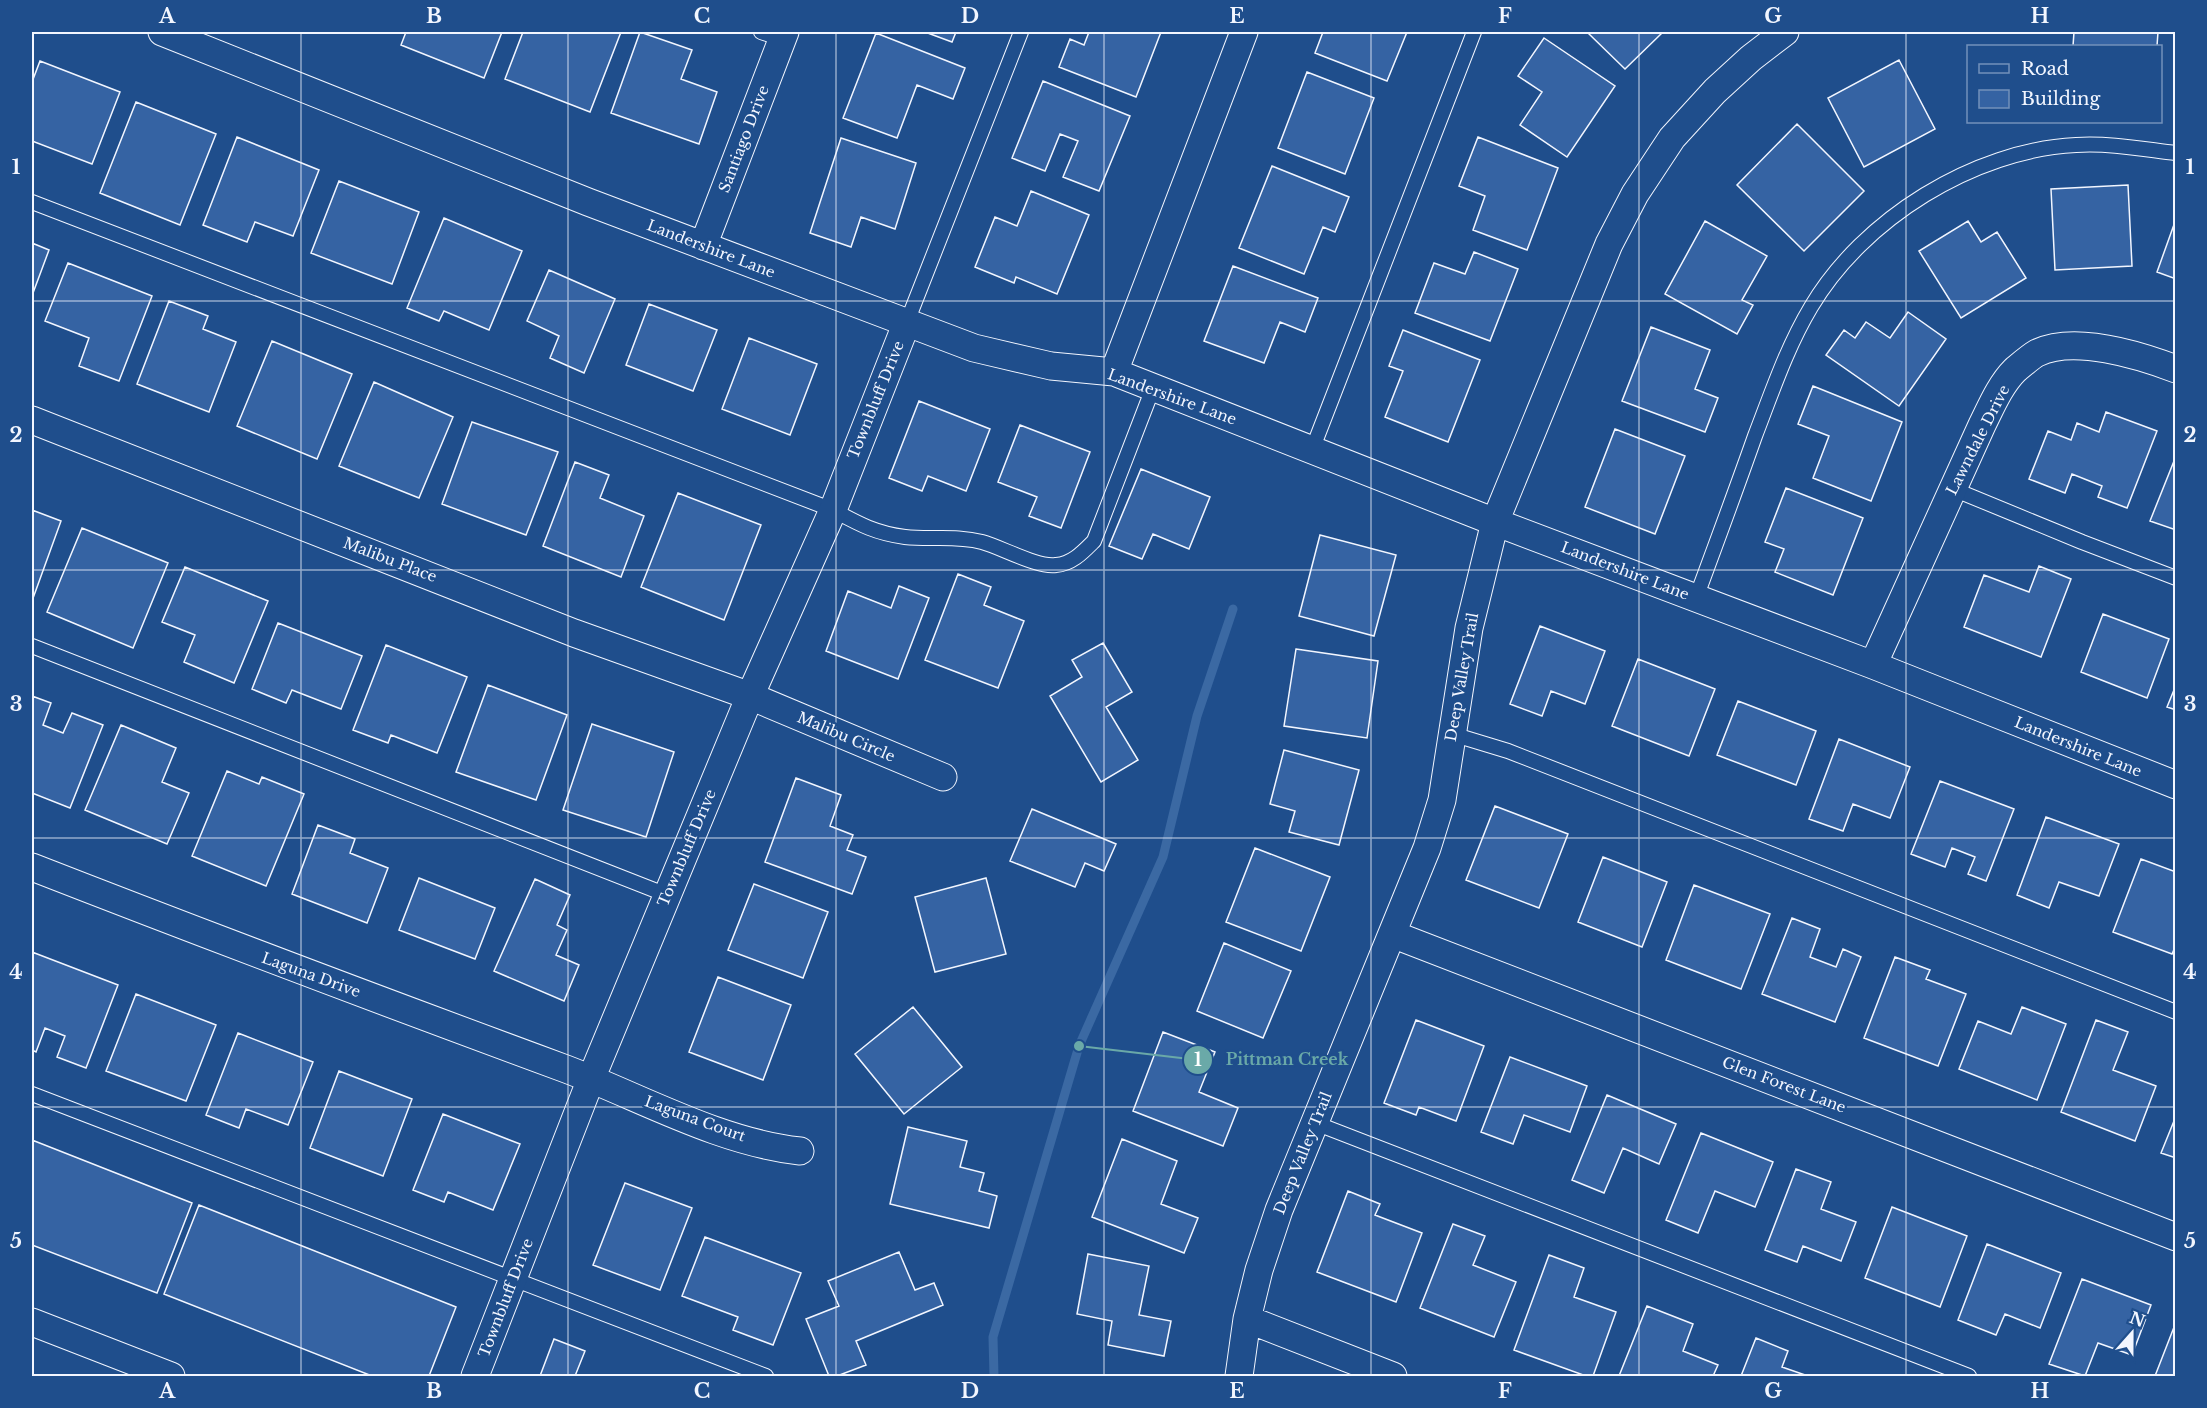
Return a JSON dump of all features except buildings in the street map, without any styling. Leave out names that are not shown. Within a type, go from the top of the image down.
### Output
[{"type":"street","name":"Landershire Lane","points":[[162,32],[703,246],[985,350],[1051,366],[1114,372],[1496,522],[1873,665],[2175,785]]},
{"type":"street","points":[[1114,372],[1244,32]]},
{"type":"street","name":"Deep Valley Trail","points":[[1239,1377],[1247,1319],[1259,1270],[1276,1220],[1427,848],[1442,800],[1469,628],[1496,522],[1609,244],[1635,194],[1672,138],[1715,91],[1750,58],[1785,32]]},
{"type":"street","name":"Santiago Drive","points":[[703,246],[776,34]]},
{"type":"street","name":"Townbluff Drive","points":[[475,1377],[591,1079],[750,696],[832,510],[907,322]]},
{"type":"street","name":"Lawndale Drive","points":[[1873,665],[2000,391],[2014,372],[2037,353],[2064,346],[2132,354],[2175,369]]},
{"type":"street","name":"Malibu Place","points":[[32,420],[574,633],[750,696]]},
{"type":"street","name":"Malibu Circle","points":[[750,696],[943,777]]},
{"type":"street","name":"Laguna Drive","points":[[32,867],[264,957],[591,1079]]},
{"type":"street","name":"Glen Forest Lane","points":[[1392,934],[2175,1237]]},
{"type":"street","name":"Laguna Court","points":[[591,1079],[711,1128],[778,1149],[800,1151]]},
{"type":"street","points":[[1247,1319],[1393,1377]]},
{"type":"street","points":[[32,1322],[171,1377]]},
{"type":"lane","points":[[907,322],[1021,32]]},
{"type":"lane","points":[[1312,450],[1474,32]]},
{"type":"lane","points":[[1696,598],[1786,354],[1811,306],[1844,260],[1886,223],[1930,191],[1974,168],[2019,154],[2074,145],[2111,144],[2175,153]]},
{"type":"lane","points":[[32,202],[832,510],[872,531],[907,537],[957,537],[982,542],[1054,566],[1069,562],[1083,553],[1094,541],[1153,388]]},
{"type":"lane","points":[[1953,489],[2175,578]]},
{"type":"lane","points":[[32,646],[668,895]]},
{"type":"lane","points":[[1452,734],[1508,751],[2175,1012]]},
{"type":"lane","points":[[32,1094],[766,1377]]},
{"type":"lane","points":[[1315,1123],[1969,1377]]},
{"type":"waterway","points":[[994,1376],[993,1337],[1079,1046],[1163,857],[1197,716],[1233,609]]},
{"type":"place","name":"Pittman Creek","points":[[1079,1046]]}]
